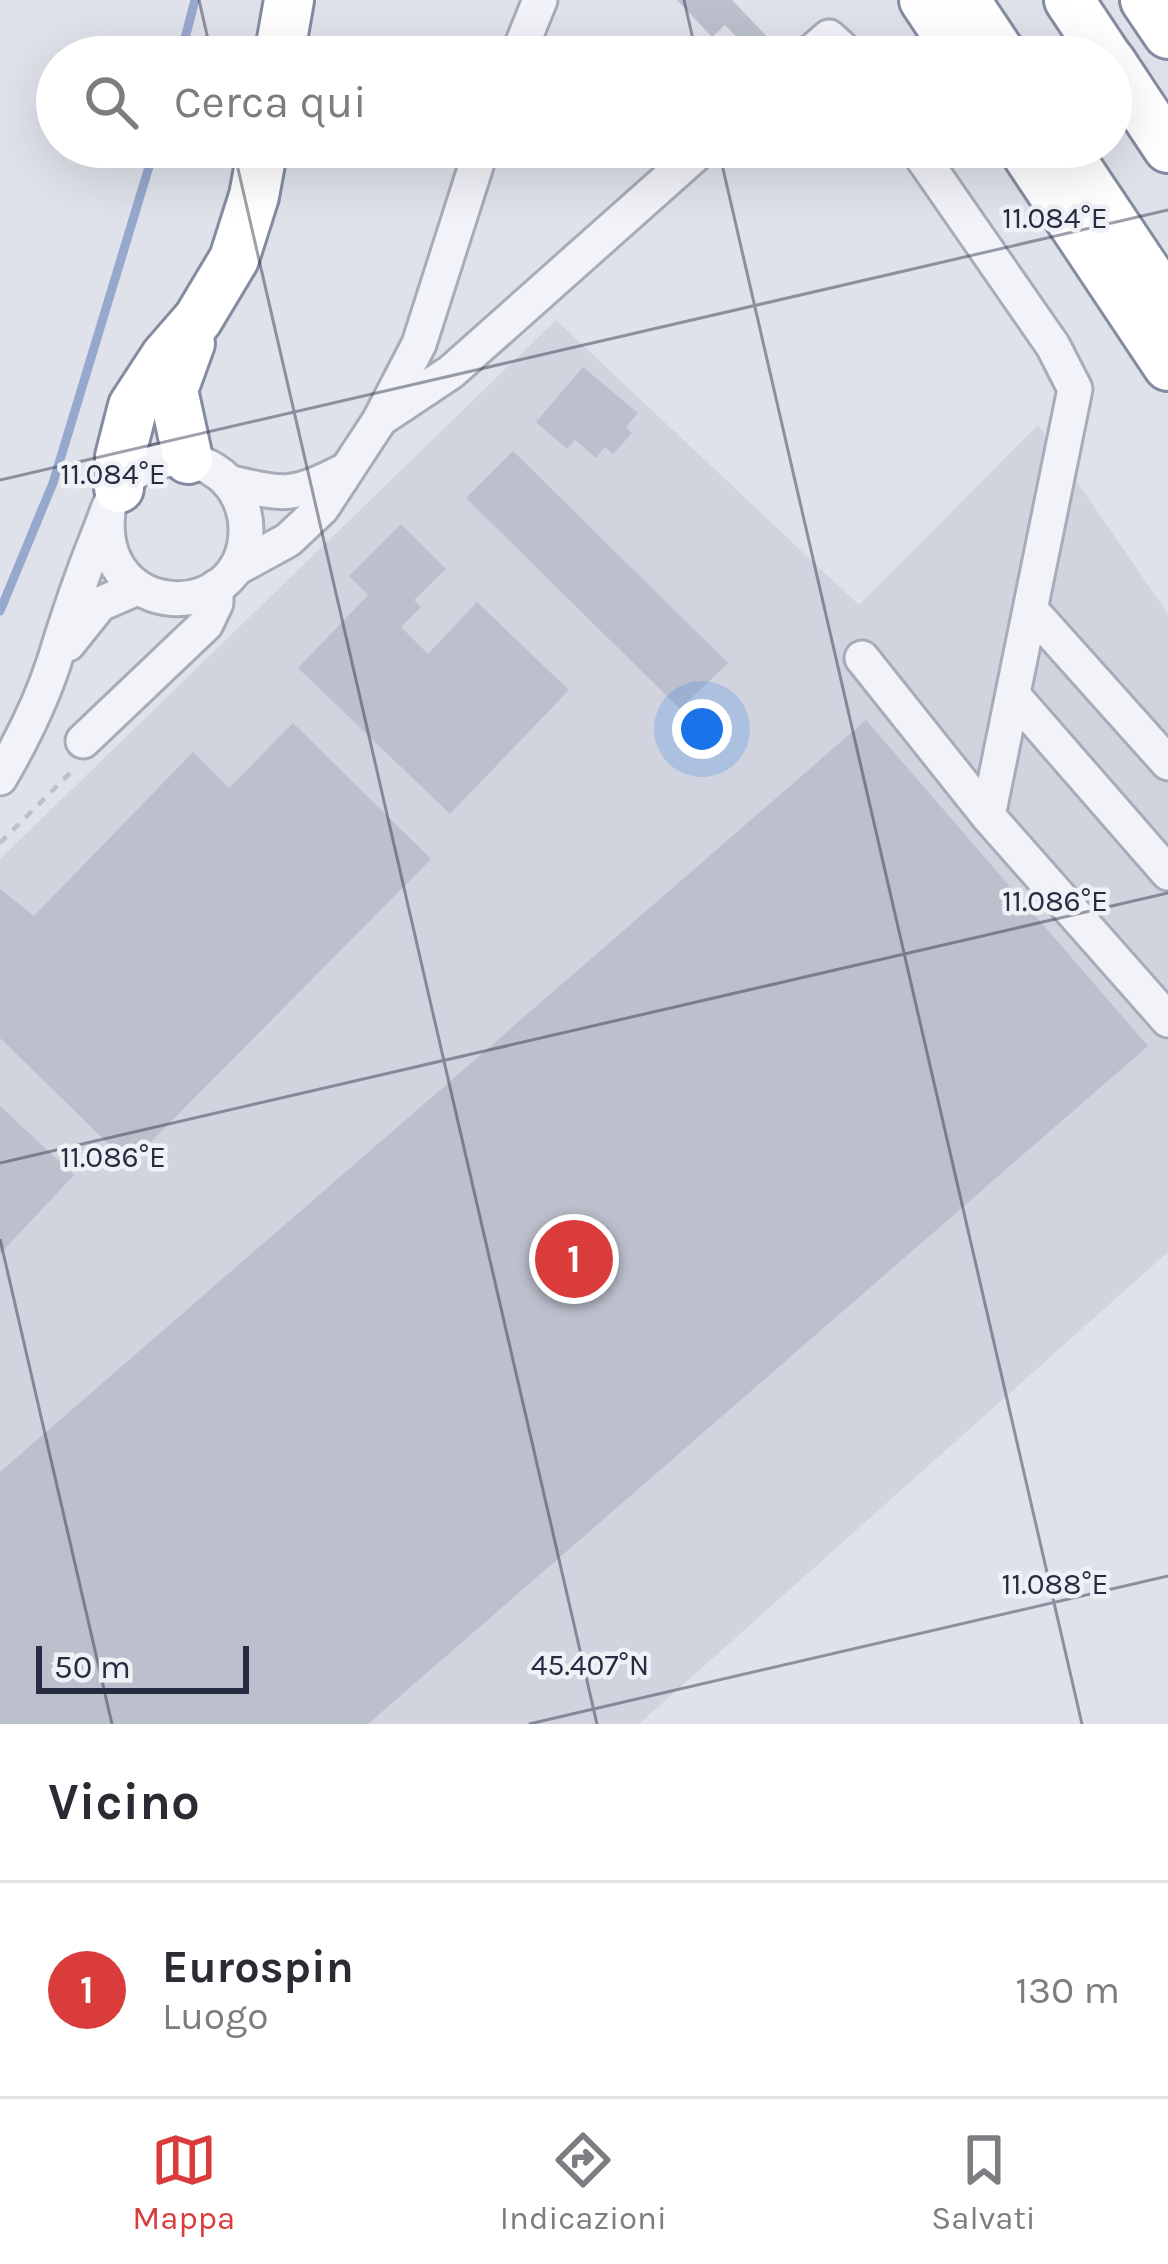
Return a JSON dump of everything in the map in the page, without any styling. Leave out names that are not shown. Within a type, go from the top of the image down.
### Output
[{"type":"highway","points":[[283,36],[289,0]]},
{"type":"highway","points":[[923,0],[948,36]]},
{"type":"highway","points":[[965,0],[989,36]]},
{"type":"highway","points":[[1069,0],[1093,36]]},
{"type":"highway","points":[[1145,0],[1168,34]]},
{"type":"highway","points":[[1132,94],[1168,148]]},
{"type":"highway","points":[[113,500],[134,406],[165,357],[198,319],[234,259],[259,168]]},
{"type":"highway","points":[[1036,168],[1168,366]]},
{"type":"highway","points":[[1077,168],[1168,304]]},
{"type":"highway","points":[[198,319],[173,390],[208,471]]},
{"type":"street","points":[[526,36],[540,0]]},
{"type":"street","points":[[113,500],[107,542],[112,557],[137,588],[152,595],[193,598],[288,540],[322,508],[349,469],[419,344],[475,168]]},
{"type":"street","points":[[379,421],[451,372],[680,168]]},
{"type":"street","points":[[930,168],[1053,346],[1076,389],[988,816]]},
{"type":"street","points":[[0,778],[53,665],[113,500],[132,474],[168,459],[273,493],[307,490],[349,469]]},
{"type":"street","points":[[83,742],[206,624],[246,540],[247,524],[238,494],[208,471]]},
{"type":"street","points":[[53,665],[100,604],[137,588]]},
{"type":"street","points":[[1031,610],[1168,763]]},
{"type":"street","points":[[862,658],[988,816],[1168,1020]]},
{"type":"street","points":[[1013,694],[1168,873]]},
{"type":"shaded area","points":[[556,320],[859,605],[1038,425],[1168,614],[1168,1252],[639,1724],[0,1724],[0,859]]},
{"type":"building","points":[[677,0],[732,0],[766,36],[735,36],[725,25],[711,36]]},
{"type":"building","points":[[583,367],[638,413],[626,427],[632,433],[613,454],[605,447],[596,458],[575,440],[567,449],[536,422]]},
{"type":"building","points":[[513,451],[728,663],[680,709],[466,498]]},
{"type":"building","points":[[401,524],[446,569],[414,600],[421,607],[401,627],[428,654],[477,602],[569,690],[450,814],[298,668],[368,595],[349,576]]},
{"type":"building","points":[[866,720],[1148,1046],[368,1724],[0,1724],[0,1472]]},
{"type":"building","points":[[293,723],[431,859],[129,1164],[0,1038],[0,889],[34,916],[193,752],[229,788]]},
{"type":"building","points":[[0,1106],[74,1175],[0,1254]]},
{"type":"waterway","points":[[186,36],[195,0]]},
{"type":"waterway","points":[[0,611],[53,483],[149,168]]},
{"type":"place","name":"Eurospin","points":[[574,1259]]}]
